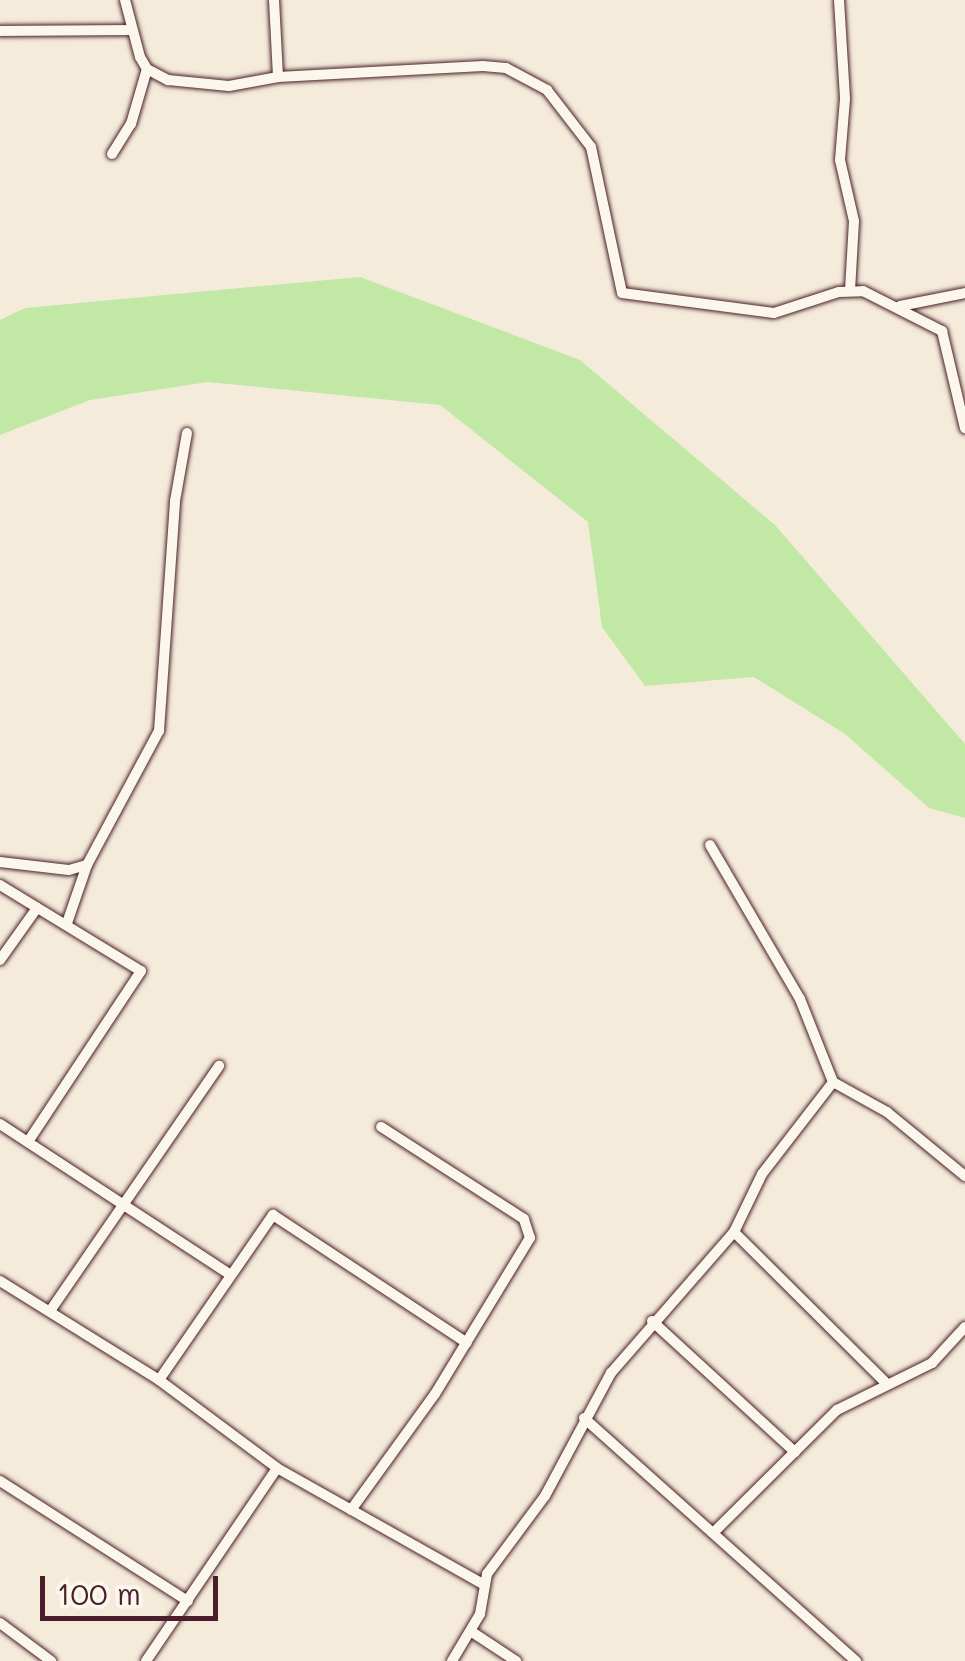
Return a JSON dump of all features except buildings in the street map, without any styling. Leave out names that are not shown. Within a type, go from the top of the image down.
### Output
[{"type":"street","points":[[112,154],[131,124],[147,69],[129,30],[125,0]]},
{"type":"street","points":[[274,0],[278,77]]},
{"type":"street","points":[[839,0],[846,98],[840,160],[854,220],[850,290]]},
{"type":"street","points":[[0,31],[129,30]]},
{"type":"street","points":[[147,69],[195,84],[506,68],[547,90],[586,136],[622,293],[774,313],[850,290],[900,306],[948,339],[965,428]]},
{"type":"street","points":[[900,306],[965,293]]},
{"type":"street","points":[[67,922],[87,866],[159,731],[175,501],[187,434]]},
{"type":"street","points":[[710,845],[800,999],[832,1082],[887,1112],[965,1176]]},
{"type":"street","points":[[0,862],[69,870],[87,866]]},
{"type":"street","points":[[0,885],[133,964],[141,980],[28,1142]]},
{"type":"street","points":[[0,960],[37,908]]},
{"type":"street","points":[[50,1311],[219,1066]]},
{"type":"street","points":[[452,1661],[472,1632],[483,1584],[545,1496],[584,1418],[652,1321],[734,1232],[762,1174],[832,1082]]},
{"type":"street","points":[[0,1124],[229,1274]]},
{"type":"street","points":[[351,1510],[468,1343],[530,1238],[524,1219],[381,1127]]},
{"type":"street","points":[[159,1380],[262,1223],[277,1216],[468,1343]]},
{"type":"street","points":[[734,1232],[885,1382]]},
{"type":"street","points":[[0,1281],[159,1380],[277,1468],[483,1584]]},
{"type":"street","points":[[652,1321],[795,1452]]},
{"type":"street","points":[[712,1533],[838,1410],[885,1382],[932,1363],[963,1333]]},
{"type":"street","points":[[584,1418],[856,1661]]},
{"type":"street","points":[[146,1661],[277,1468]]},
{"type":"street","points":[[0,1481],[188,1601]]},
{"type":"street","points":[[0,1623],[51,1661]]},
{"type":"street","points":[[472,1632],[516,1661]]},
{"type":"green space","points":[[360,277],[580,360],[775,525],[965,744],[965,818],[929,808],[845,734],[754,677],[645,686],[602,627],[588,522],[440,405],[208,382],[90,400],[0,435],[0,320],[25,308]]}]
